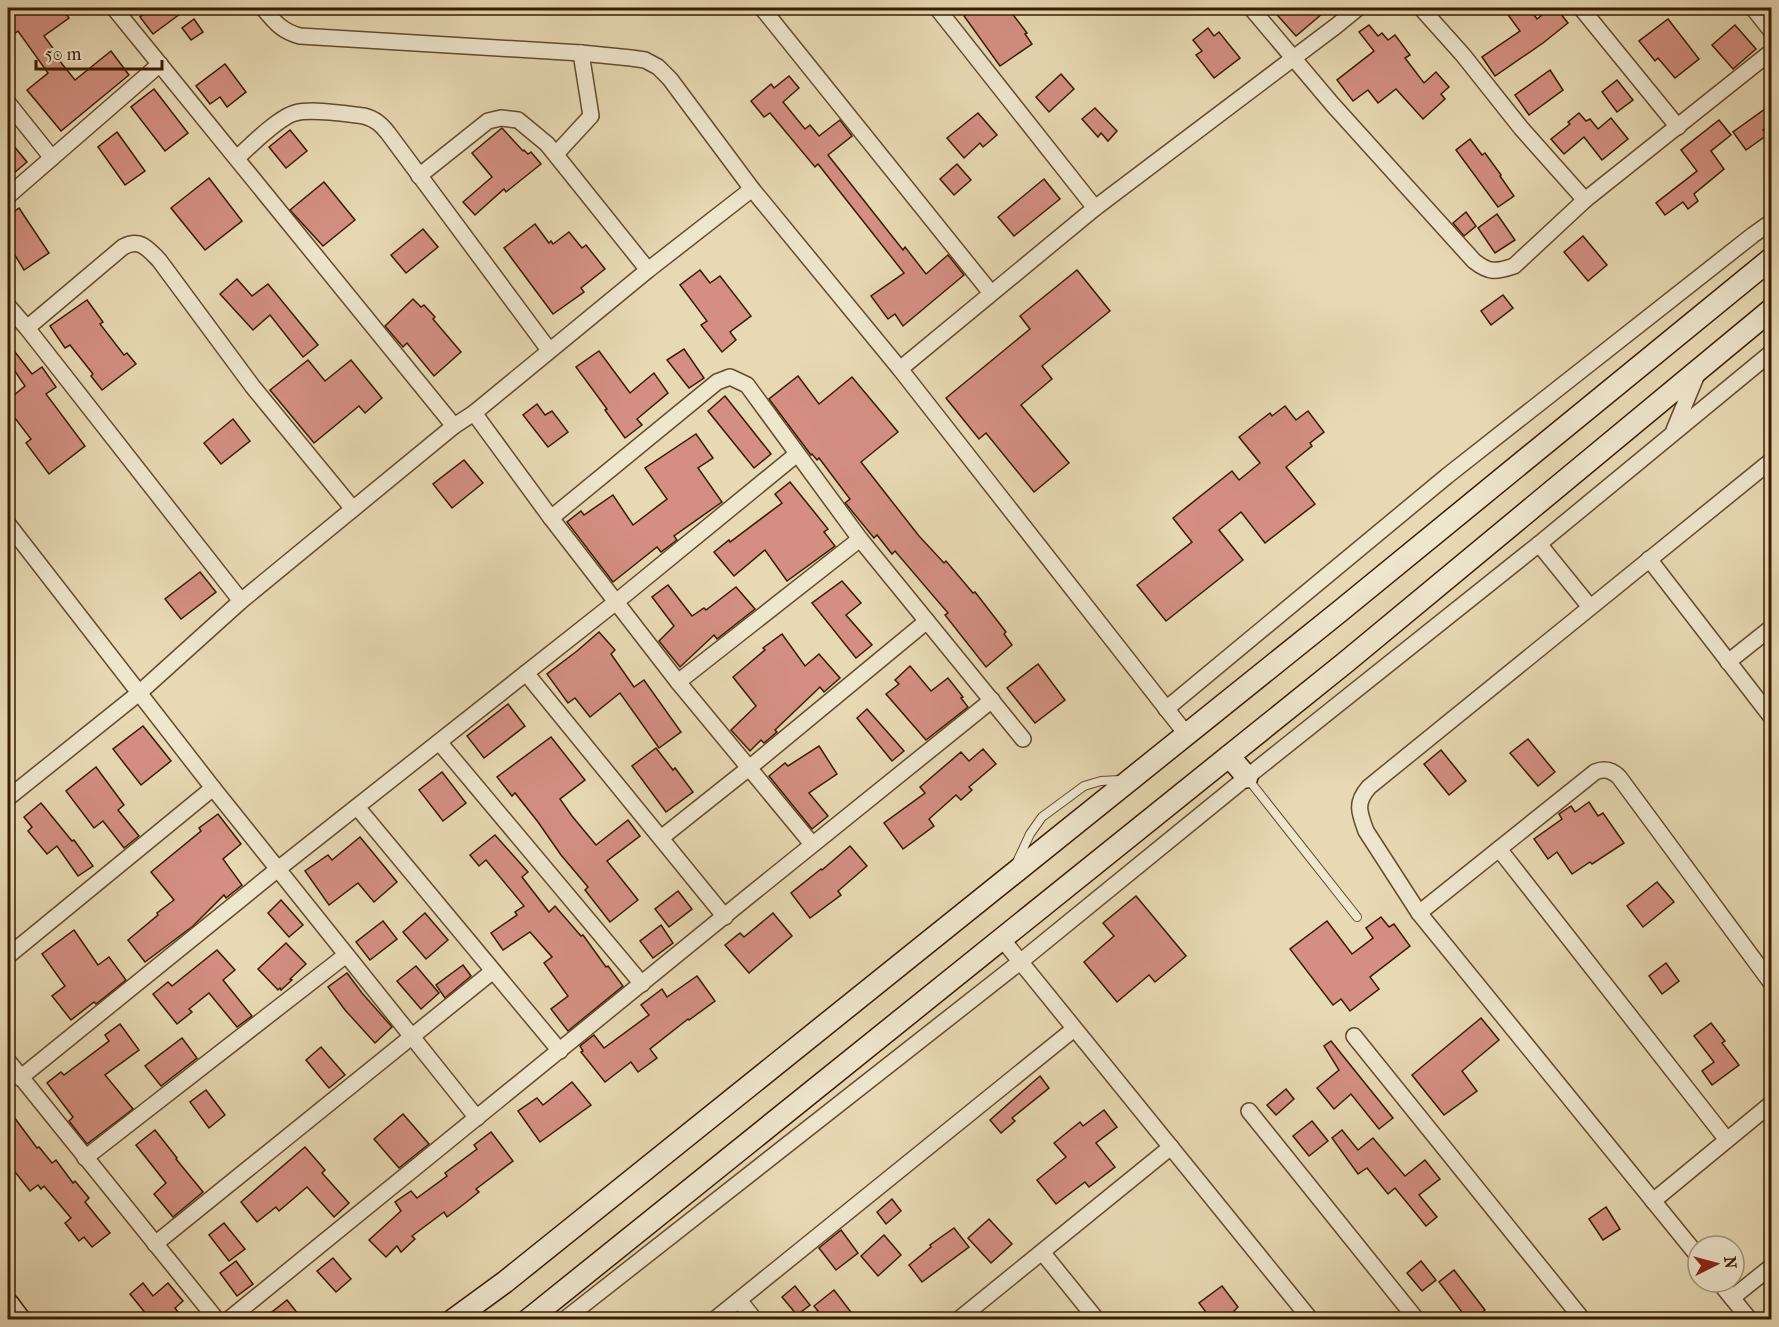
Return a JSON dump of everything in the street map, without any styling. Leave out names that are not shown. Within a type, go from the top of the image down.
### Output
[{"type":"street","points":[[114,8],[454,426]]},
{"type":"street","points":[[263,8],[281,28],[288,33],[300,36],[581,53],[645,60],[658,67],[670,79],[752,189],[900,369],[1187,735]]},
{"type":"street","points":[[762,8],[991,293]]},
{"type":"street","points":[[937,8],[1095,208]]},
{"type":"street","points":[[1251,8],[1474,261],[1485,270],[1499,270],[1514,266],[1586,200],[1772,51]]},
{"type":"street","points":[[900,369],[1095,208],[1358,8]]},
{"type":"street","points":[[1421,8],[1470,63],[1521,128],[1586,200]]},
{"type":"street","points":[[1581,8],[1678,127]]},
{"type":"street","points":[[1753,8],[1772,32]]},
{"type":"street","points":[[556,154],[591,116],[581,53]]},
{"type":"street","points":[[8,196],[160,64]]},
{"type":"street","points":[[8,102],[52,158]]},
{"type":"street","points":[[237,158],[283,119],[294,113],[372,118],[381,124],[549,350]]},
{"type":"street","points":[[419,176],[488,121],[501,118],[518,120],[556,154],[648,270]]},
{"type":"street","points":[[8,798],[139,693],[241,601],[454,426],[474,413],[648,270],[752,189]]},
{"type":"street","points":[[1166,709],[1447,476],[1753,235],[1772,224]]},
{"type":"street","points":[[27,328],[123,247],[130,243],[137,243],[147,248],[159,260],[253,387],[353,509]]},
{"type":"street","points":[[453,1320],[514,1275],[1340,612],[1772,258]]},
{"type":"street","points":[[8,306],[241,601]]},
{"type":"street","points":[[528,1320],[1346,662],[1772,309]]},
{"type":"street","points":[[564,1320],[1020,962],[1246,777],[1539,544],[1772,352]]},
{"type":"street","points":[[1674,432],[1700,369]]},
{"type":"street","points":[[551,518],[708,390],[730,376],[747,385],[860,539],[1023,739]]},
{"type":"street","points":[[474,413],[551,518],[678,682],[812,844]]},
{"type":"street","points":[[20,1078],[278,869],[616,602],[796,454]]},
{"type":"street","points":[[1686,1241],[1419,913],[1366,831],[1360,816],[1359,804],[1361,796],[1369,787],[1772,460]]},
{"type":"street","points":[[8,524],[213,788],[477,1118]]},
{"type":"street","points":[[678,682],[860,539]]},
{"type":"street","points":[[1539,544],[1590,607]]},
{"type":"street","points":[[1649,560],[1772,718]]},
{"type":"street","points":[[661,838],[927,621]]},
{"type":"street","points":[[1728,662],[1772,627]]},
{"type":"street","points":[[526,673],[725,917]]},
{"type":"street","points":[[228,1320],[992,700]]},
{"type":"street","points":[[439,742],[642,984]]},
{"type":"street","points":[[1229,756],[1246,777]]},
{"type":"street","points":[[1419,913],[1595,771],[1602,769],[1614,772],[1619,777],[1772,984]]},
{"type":"street","points":[[8,956],[213,788]]},
{"type":"street","points":[[357,807],[560,1051]]},
{"type":"street","points":[[1499,849],[1727,1140]]},
{"type":"street","points":[[1002,939],[1311,1320]]},
{"type":"street","points":[[85,1158],[346,955]]},
{"type":"street","points":[[155,1244],[494,971]]},
{"type":"street","points":[[714,1320],[1074,1029]]},
{"type":"street","points":[[1354,1036],[1583,1320]]},
{"type":"street","points":[[8,1061],[217,1320]]},
{"type":"street","points":[[1653,1201],[1772,1103]]},
{"type":"street","points":[[1249,1111],[1418,1320]]},
{"type":"street","points":[[958,1320],[1171,1147]]},
{"type":"street","points":[[1042,1252],[1097,1320]]},
{"type":"street","points":[[1732,1298],[1772,1266]]},
{"type":"street","points":[[1729,1294],[1750,1320]]},
{"type":"street","points":[[739,1300],[755,1320]]},
{"type":"street","points":[[8,1304],[20,1320]]},
{"type":"lane","points":[[1246,777],[1357,917]]},
{"type":"building","points":[[8,8],[62,8],[69,18],[44,36],[60,58],[58,59],[75,80],[111,51],[129,75],[61,131],[27,90],[48,73],[18,31],[8,39]]},
{"type":"building","points":[[153,8],[188,8],[153,34],[140,17]]},
{"type":"building","points":[[976,8],[1008,8],[1027,33],[1025,34],[1032,44],[1000,66],[964,16]]},
{"type":"building","points":[[1271,8],[1329,8],[1296,36]]},
{"type":"building","points":[[1503,8],[1529,8],[1537,19],[1551,8],[1556,8],[1568,23],[1495,76],[1482,57],[1520,31]]},
{"type":"building","points":[[194,19],[203,32],[191,40],[182,28]]},
{"type":"building","points":[[1668,19],[1699,59],[1675,78],[1658,58],[1655,61],[1639,41]]},
{"type":"building","points":[[1369,25],[1378,36],[1382,33],[1388,40],[1395,35],[1410,55],[1405,58],[1424,83],[1436,72],[1449,87],[1441,94],[1445,99],[1423,119],[1396,89],[1378,103],[1368,90],[1353,101],[1337,80],[1374,51],[1359,32]]},
{"type":"building","points":[[1735,25],[1756,49],[1733,69],[1712,45]]},
{"type":"building","points":[[1208,28],[1214,36],[1219,32],[1240,58],[1214,78],[1196,55],[1202,51],[1193,40]]},
{"type":"building","points":[[225,64],[246,92],[227,107],[220,97],[210,104],[196,86]]},
{"type":"building","points":[[1550,70],[1563,90],[1529,115],[1515,95]]},
{"type":"building","points":[[1061,74],[1074,89],[1049,112],[1036,97]]},
{"type":"building","points":[[789,76],[799,88],[783,102],[805,129],[810,125],[819,136],[840,120],[852,136],[828,155],[903,250],[905,247],[926,274],[948,255],[964,275],[903,326],[895,314],[888,319],[871,296],[904,273],[818,164],[815,167],[770,113],[764,117],[751,101],[771,84],[774,88]]},
{"type":"building","points":[[1617,80],[1633,100],[1617,112],[1602,92]]},
{"type":"building","points":[[154,89],[188,133],[165,151],[131,107]]},
{"type":"building","points":[[1772,104],[1772,124],[1763,130],[1767,135],[1746,150],[1733,132]]},
{"type":"building","points":[[1095,108],[1117,131],[1108,141],[1101,133],[1098,137],[1082,119]]},
{"type":"building","points":[[978,113],[997,135],[983,147],[980,143],[964,158],[947,138]]},
{"type":"building","points":[[1579,113],[1586,121],[1590,119],[1598,129],[1611,118],[1628,139],[1602,160],[1584,137],[1564,154],[1551,139],[1570,124],[1568,122]]},
{"type":"building","points":[[1719,120],[1731,135],[1711,151],[1724,169],[1694,194],[1698,201],[1688,209],[1683,202],[1665,215],[1656,203],[1697,171],[1681,150]]},
{"type":"building","points":[[502,128],[523,151],[528,154],[531,152],[541,164],[506,192],[504,189],[475,215],[463,202],[492,177],[472,153]]},
{"type":"building","points":[[290,130],[307,151],[286,168],[269,147]]},
{"type":"building","points":[[117,132],[145,171],[125,185],[98,147]]},
{"type":"building","points":[[8,139],[27,162],[8,178]]},
{"type":"building","points":[[1470,139],[1482,155],[1485,153],[1514,196],[1498,207],[1456,150]]},
{"type":"building","points":[[957,164],[971,180],[954,195],[940,179]]},
{"type":"building","points":[[209,178],[242,221],[205,250],[171,208]]},
{"type":"building","points":[[1044,179],[1060,199],[1014,236],[998,217]]},
{"type":"building","points":[[324,182],[355,220],[323,246],[290,210]]},
{"type":"building","points":[[19,208],[49,253],[24,270],[8,244],[8,216]]},
{"type":"building","points":[[1466,212],[1476,226],[1464,236],[1453,223]]},
{"type":"building","points":[[1497,214],[1515,240],[1495,253],[1478,228]]},
{"type":"building","points":[[535,224],[549,243],[551,241],[553,244],[569,232],[582,248],[586,245],[605,269],[581,288],[584,292],[553,314],[504,248]]},
{"type":"building","points":[[423,229],[438,247],[406,273],[391,255]]},
{"type":"building","points":[[1583,236],[1607,265],[1588,281],[1564,252]]},
{"type":"building","points":[[700,270],[710,283],[720,276],[751,316],[730,332],[736,340],[722,352],[701,325],[707,321],[680,285]]},
{"type":"building","points":[[1077,270],[1110,311],[1042,366],[1052,379],[1021,405],[1069,463],[1034,492],[986,433],[979,439],[946,398],[1030,329],[1020,316]]},
{"type":"building","points":[[237,279],[252,296],[268,284],[318,345],[303,357],[270,315],[253,330],[220,294]]},
{"type":"building","points":[[1503,295],[1513,308],[1491,325],[1481,311]]},
{"type":"building","points":[[413,299],[421,307],[424,305],[435,317],[433,319],[461,352],[434,376],[407,343],[403,347],[385,326]]},
{"type":"building","points":[[87,300],[103,322],[100,324],[124,355],[127,353],[136,364],[102,390],[91,376],[93,374],[70,345],[65,348],[50,326]]},
{"type":"building","points":[[8,343],[32,374],[42,367],[56,387],[46,394],[85,446],[49,474],[26,443],[31,439],[8,409],[8,400],[25,386],[8,361]]},
{"type":"building","points":[[684,349],[704,378],[689,388],[667,360]]},
{"type":"building","points":[[599,351],[630,393],[654,373],[668,393],[637,419],[642,425],[625,438],[576,367]]},
{"type":"building","points":[[308,360],[325,381],[351,360],[382,398],[365,413],[359,406],[314,443],[270,390]]},
{"type":"building","points":[[798,376],[819,404],[852,377],[898,432],[861,462],[919,536],[944,563],[946,561],[973,593],[975,592],[1006,632],[1004,634],[1012,645],[986,667],[945,615],[948,613],[895,551],[892,554],[877,535],[874,538],[845,503],[850,499],[819,458],[817,460],[811,455],[769,399]]},
{"type":"building","points":[[725,396],[771,454],[754,468],[708,411]]},
{"type":"building","points":[[537,404],[545,415],[552,411],[568,432],[548,447],[523,415]]},
{"type":"building","points":[[1285,406],[1296,420],[1308,411],[1324,432],[1310,443],[1312,446],[1286,467],[1315,504],[1265,543],[1241,512],[1219,530],[1243,560],[1166,621],[1137,585],[1192,542],[1173,518],[1232,471],[1239,480],[1260,463],[1239,437],[1270,413],[1272,416]]},
{"type":"building","points":[[233,419],[250,441],[221,464],[204,443]]},
{"type":"building","points":[[696,434],[713,458],[698,468],[722,502],[674,536],[677,540],[661,552],[657,547],[613,582],[567,522],[581,511],[584,515],[613,495],[633,525],[667,499],[645,468]]},
{"type":"building","points":[[464,460],[483,483],[452,508],[433,484]]},
{"type":"building","points":[[790,482],[828,529],[824,532],[835,546],[787,581],[765,550],[734,576],[714,552],[782,503],[775,494]]},
{"type":"building","points":[[200,572],[216,592],[181,619],[165,599]]},
{"type":"building","points":[[842,581],[861,603],[846,615],[872,645],[856,658],[812,603]]},
{"type":"building","points":[[668,585],[692,616],[704,608],[706,610],[736,587],[755,609],[717,639],[714,635],[680,667],[659,641],[674,626],[652,597]]},
{"type":"building","points":[[599,632],[615,650],[611,654],[634,687],[644,680],[681,732],[659,748],[620,693],[590,717],[575,698],[568,703],[547,674]]},
{"type":"building","points":[[782,634],[805,666],[819,654],[840,678],[824,692],[820,687],[775,730],[777,732],[764,743],[761,740],[750,751],[731,730],[756,706],[733,677],[765,650],[763,648]]},
{"type":"building","points":[[1038,664],[1065,700],[1035,723],[1007,688]]},
{"type":"building","points":[[910,666],[931,691],[948,678],[968,707],[926,740],[886,694],[899,684],[895,680]]},
{"type":"building","points":[[508,704],[525,726],[484,758],[467,736]]},
{"type":"building","points":[[867,709],[904,751],[892,761],[857,718]]},
{"type":"building","points":[[143,726],[171,761],[141,785],[113,749]]},
{"type":"building","points":[[551,737],[585,780],[560,799],[596,845],[628,820],[640,836],[607,861],[638,900],[610,922],[585,890],[588,887],[561,855],[538,822],[515,793],[512,796],[497,777]]},
{"type":"building","points":[[1528,739],[1555,772],[1538,786],[1510,753]]},
{"type":"building","points":[[819,746],[837,774],[809,793],[828,816],[812,829],[769,776],[785,763],[788,766]]},
{"type":"building","points":[[656,748],[693,792],[666,812],[632,766]]},
{"type":"building","points":[[983,749],[996,764],[969,787],[972,790],[961,800],[956,795],[929,819],[934,826],[903,849],[884,823],[925,793],[920,787],[961,752],[969,761]]},
{"type":"building","points":[[1441,750],[1466,781],[1449,795],[1424,764]]},
{"type":"building","points":[[96,767],[124,805],[118,810],[139,836],[124,848],[103,821],[94,828],[66,791]]},
{"type":"building","points":[[442,772],[466,803],[443,821],[419,790]]},
{"type":"building","points":[[1589,802],[1598,816],[1603,813],[1624,843],[1572,874],[1557,852],[1548,859],[1534,839],[1562,819],[1559,814],[1571,806],[1575,812]]},
{"type":"building","points":[[41,803],[72,841],[74,840],[93,866],[78,876],[57,846],[47,854],[28,831],[32,827],[24,817]]},
{"type":"building","points":[[218,814],[241,844],[223,859],[242,885],[226,898],[224,895],[193,926],[145,962],[128,940],[174,900],[151,872],[201,831],[199,828]]},
{"type":"building","points":[[495,835],[528,872],[522,877],[549,912],[555,906],[581,936],[583,935],[623,986],[568,1031],[551,1009],[568,996],[544,963],[552,957],[530,932],[503,950],[491,933],[517,915],[515,912],[524,906],[486,860],[479,866],[470,855]]},
{"type":"building","points":[[360,837],[397,882],[374,902],[358,883],[329,905],[305,871],[328,855],[332,860]]},
{"type":"building","points":[[850,846],[867,866],[838,891],[841,895],[810,918],[791,893]]},
{"type":"building","points":[[1657,882],[1674,902],[1643,927],[1627,906]]},
{"type":"building","points":[[678,891],[692,909],[669,927],[655,909]]},
{"type":"building","points":[[1136,896],[1186,956],[1155,982],[1149,975],[1117,1002],[1084,962],[1114,936],[1103,923]]},
{"type":"building","points":[[281,900],[303,925],[289,937],[268,913]]},
{"type":"building","points":[[425,913],[448,940],[426,959],[403,932]]},
{"type":"building","points":[[773,913],[792,936],[749,973],[725,945],[740,933],[744,937]]},
{"type":"building","points":[[1381,917],[1389,927],[1394,924],[1410,946],[1370,977],[1379,989],[1350,1011],[1341,999],[1333,1005],[1290,949],[1327,921],[1352,954],[1373,938],[1366,928]]},
{"type":"building","points":[[383,921],[397,939],[370,960],[356,942]]},
{"type":"building","points":[[661,925],[673,943],[653,958],[640,941]]},
{"type":"building","points":[[74,930],[98,965],[109,957],[126,980],[71,1020],[52,996],[65,986],[42,954]]},
{"type":"building","points":[[286,943],[306,964],[290,979],[292,980],[278,990],[258,969]]},
{"type":"building","points":[[217,950],[235,970],[223,980],[252,1016],[237,1027],[209,993],[189,1009],[192,1012],[177,1024],[153,994],[168,982],[172,986]]},
{"type":"building","points":[[1666,963],[1679,981],[1662,994],[1649,976]]},
{"type":"building","points":[[463,965],[471,976],[445,998],[436,985]]},
{"type":"building","points":[[416,966],[439,993],[421,1009],[397,981]]},
{"type":"building","points":[[347,973],[392,1027],[375,1043],[328,987]]},
{"type":"building","points":[[697,976],[715,1001],[650,1049],[657,1058],[638,1072],[631,1062],[605,1082],[581,1052],[583,1051],[580,1046],[594,1035],[604,1048],[649,1015],[641,1005],[662,989],[667,997]]},
{"type":"building","points":[[1481,1018],[1499,1040],[1462,1071],[1477,1091],[1444,1115],[1412,1075]]},
{"type":"building","points":[[1711,1023],[1725,1041],[1722,1043],[1739,1065],[1712,1085],[1702,1071],[1714,1062],[1694,1036]]},
{"type":"building","points":[[120,1024],[139,1050],[105,1075],[133,1109],[87,1144],[69,1121],[73,1117],[47,1083],[61,1072],[64,1075],[109,1041],[105,1035]]},
{"type":"building","points":[[182,1038],[197,1058],[161,1086],[145,1066]]},
{"type":"building","points":[[1331,1041],[1393,1118],[1379,1129],[1351,1094],[1334,1109],[1317,1088],[1339,1070],[1324,1046]]},
{"type":"building","points":[[321,1047],[345,1075],[329,1088],[306,1060]]},
{"type":"building","points":[[1040,1076],[1049,1088],[1012,1118],[1015,1121],[1001,1133],[990,1120]]},
{"type":"building","points":[[572,1082],[591,1105],[540,1142],[518,1111],[537,1098],[543,1105]]},
{"type":"building","points":[[1286,1089],[1294,1099],[1276,1115],[1267,1105]]},
{"type":"building","points":[[206,1090],[225,1115],[209,1128],[190,1102]]},
{"type":"building","points":[[8,1109],[37,1148],[39,1147],[52,1163],[56,1160],[73,1183],[75,1181],[89,1198],[85,1202],[110,1233],[92,1247],[84,1237],[79,1241],[65,1223],[71,1218],[44,1186],[41,1189],[38,1185],[30,1191],[8,1163]]},
{"type":"building","points":[[1104,1110],[1117,1127],[1096,1143],[1115,1167],[1089,1187],[1085,1182],[1056,1204],[1037,1180],[1066,1157],[1054,1143],[1080,1122],[1083,1126]]},
{"type":"building","points":[[403,1114],[429,1144],[399,1168],[374,1139]]},
{"type":"building","points":[[1312,1121],[1328,1141],[1309,1156],[1293,1136]]},
{"type":"building","points":[[155,1130],[203,1192],[173,1217],[154,1194],[166,1183],[136,1145]]},
{"type":"building","points":[[1342,1130],[1358,1150],[1373,1138],[1405,1176],[1425,1160],[1440,1179],[1419,1195],[1437,1217],[1426,1226],[1395,1188],[1388,1194],[1367,1168],[1358,1174],[1332,1138]]},
{"type":"building","points":[[491,1132],[513,1161],[476,1189],[479,1192],[447,1217],[444,1212],[412,1236],[415,1239],[401,1252],[397,1246],[386,1257],[369,1240],[401,1211],[395,1202],[411,1191],[417,1198],[447,1176],[445,1173],[477,1149],[474,1145]]},
{"type":"building","points":[[305,1147],[325,1170],[322,1173],[349,1203],[334,1217],[307,1187],[279,1211],[276,1207],[257,1222],[241,1202]]},
{"type":"building","points":[[892,1199],[901,1211],[886,1224],[877,1212]]},
{"type":"building","points":[[1606,1207],[1620,1229],[1603,1240],[1589,1219]]},
{"type":"building","points":[[989,1219],[1012,1244],[991,1263],[968,1238]]},
{"type":"building","points":[[224,1223],[245,1249],[229,1261],[209,1235]]},
{"type":"building","points":[[954,1228],[969,1247],[922,1282],[909,1265],[931,1247],[930,1245]]},
{"type":"building","points":[[841,1230],[858,1253],[836,1270],[819,1248]]},
{"type":"building","points":[[884,1235],[901,1255],[878,1276],[861,1256]]},
{"type":"building","points":[[333,1258],[351,1279],[336,1292],[317,1271]]},
{"type":"building","points":[[236,1261],[253,1284],[237,1296],[220,1273]]},
{"type":"building","points":[[1421,1261],[1436,1280],[1422,1291],[1407,1273]]},
{"type":"building","points":[[1454,1270],[1485,1310],[1473,1320],[1468,1320],[1439,1282]]},
{"type":"building","points":[[143,1283],[153,1296],[168,1283],[183,1301],[175,1308],[184,1320],[151,1320],[130,1294]]},
{"type":"building","points":[[795,1286],[810,1305],[797,1315],[782,1297]]},
{"type":"building","points":[[1222,1286],[1238,1307],[1234,1311],[1240,1320],[1212,1320],[1199,1303]]},
{"type":"building","points":[[834,1290],[857,1320],[825,1320],[814,1306]]},
{"type":"building","points":[[287,1300],[303,1320],[278,1320],[272,1312]]}]
